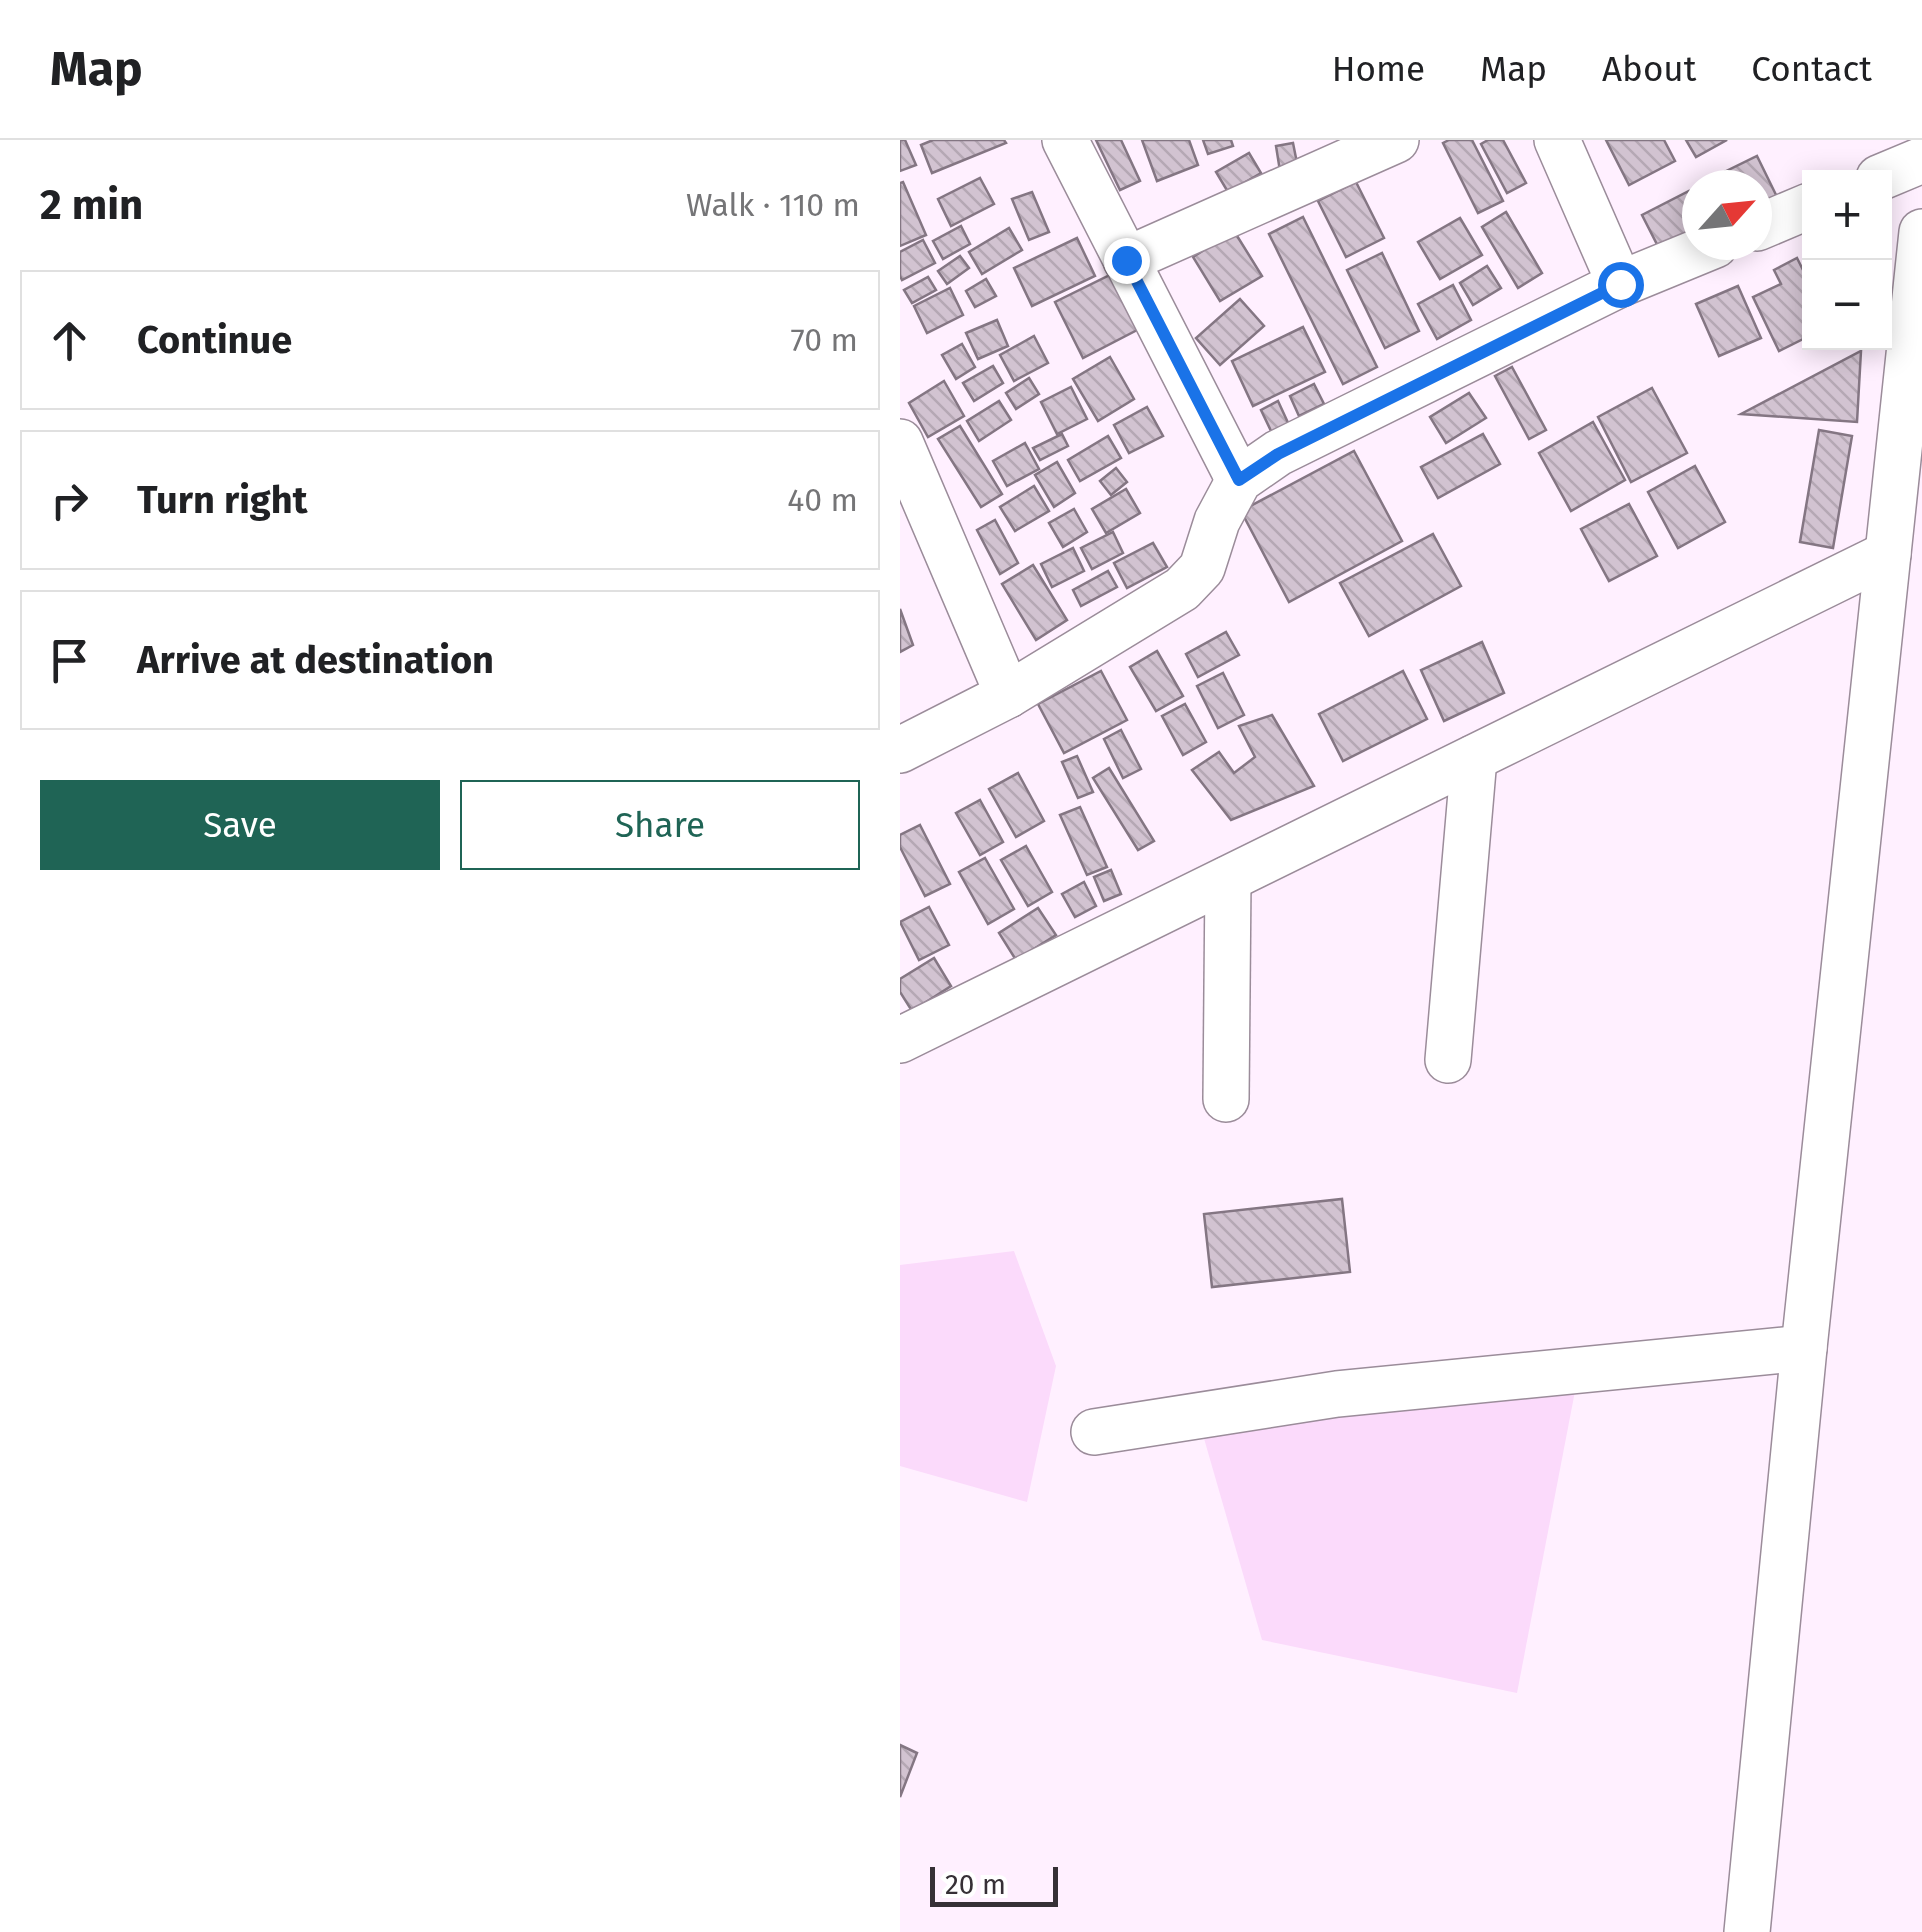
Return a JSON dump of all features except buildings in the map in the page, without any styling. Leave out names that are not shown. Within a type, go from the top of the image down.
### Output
[{"type":"street","points":[[1065,140],[1239,480]]},
{"type":"street","points":[[1126,260],[1396,140]]},
{"type":"street","points":[[1557,140],[1620,284]]},
{"type":"street","points":[[1892,172],[1922,160]]},
{"type":"street","points":[[1772,222],[1802,209]]},
{"type":"street","points":[[1747,1932],[1804,1348],[1922,232]]},
{"type":"street","points":[[900,750],[1008,695],[1182,588],[1202,568],[1217,521],[1239,480],[1278,454],[1620,284],[1682,259]]},
{"type":"street","points":[[900,442],[1008,695]]},
{"type":"street","points":[[900,1040],[1888,554]]},
{"type":"street","points":[[1448,1060],[1474,758]]},
{"type":"street","points":[[1226,1099],[1228,879]]},
{"type":"street","points":[[1094,1432],[1338,1394],[1804,1348]]},
{"type":"shaded area","points":[[1014,1251],[1056,1366],[1027,1502],[900,1466],[900,1265]]},
{"type":"shaded area","points":[[1576,1386],[1517,1693],[1262,1640],[1203,1435]]},
{"type":"route","points":[[1126,260],[1239,480],[1278,454],[1620,284]]}]
